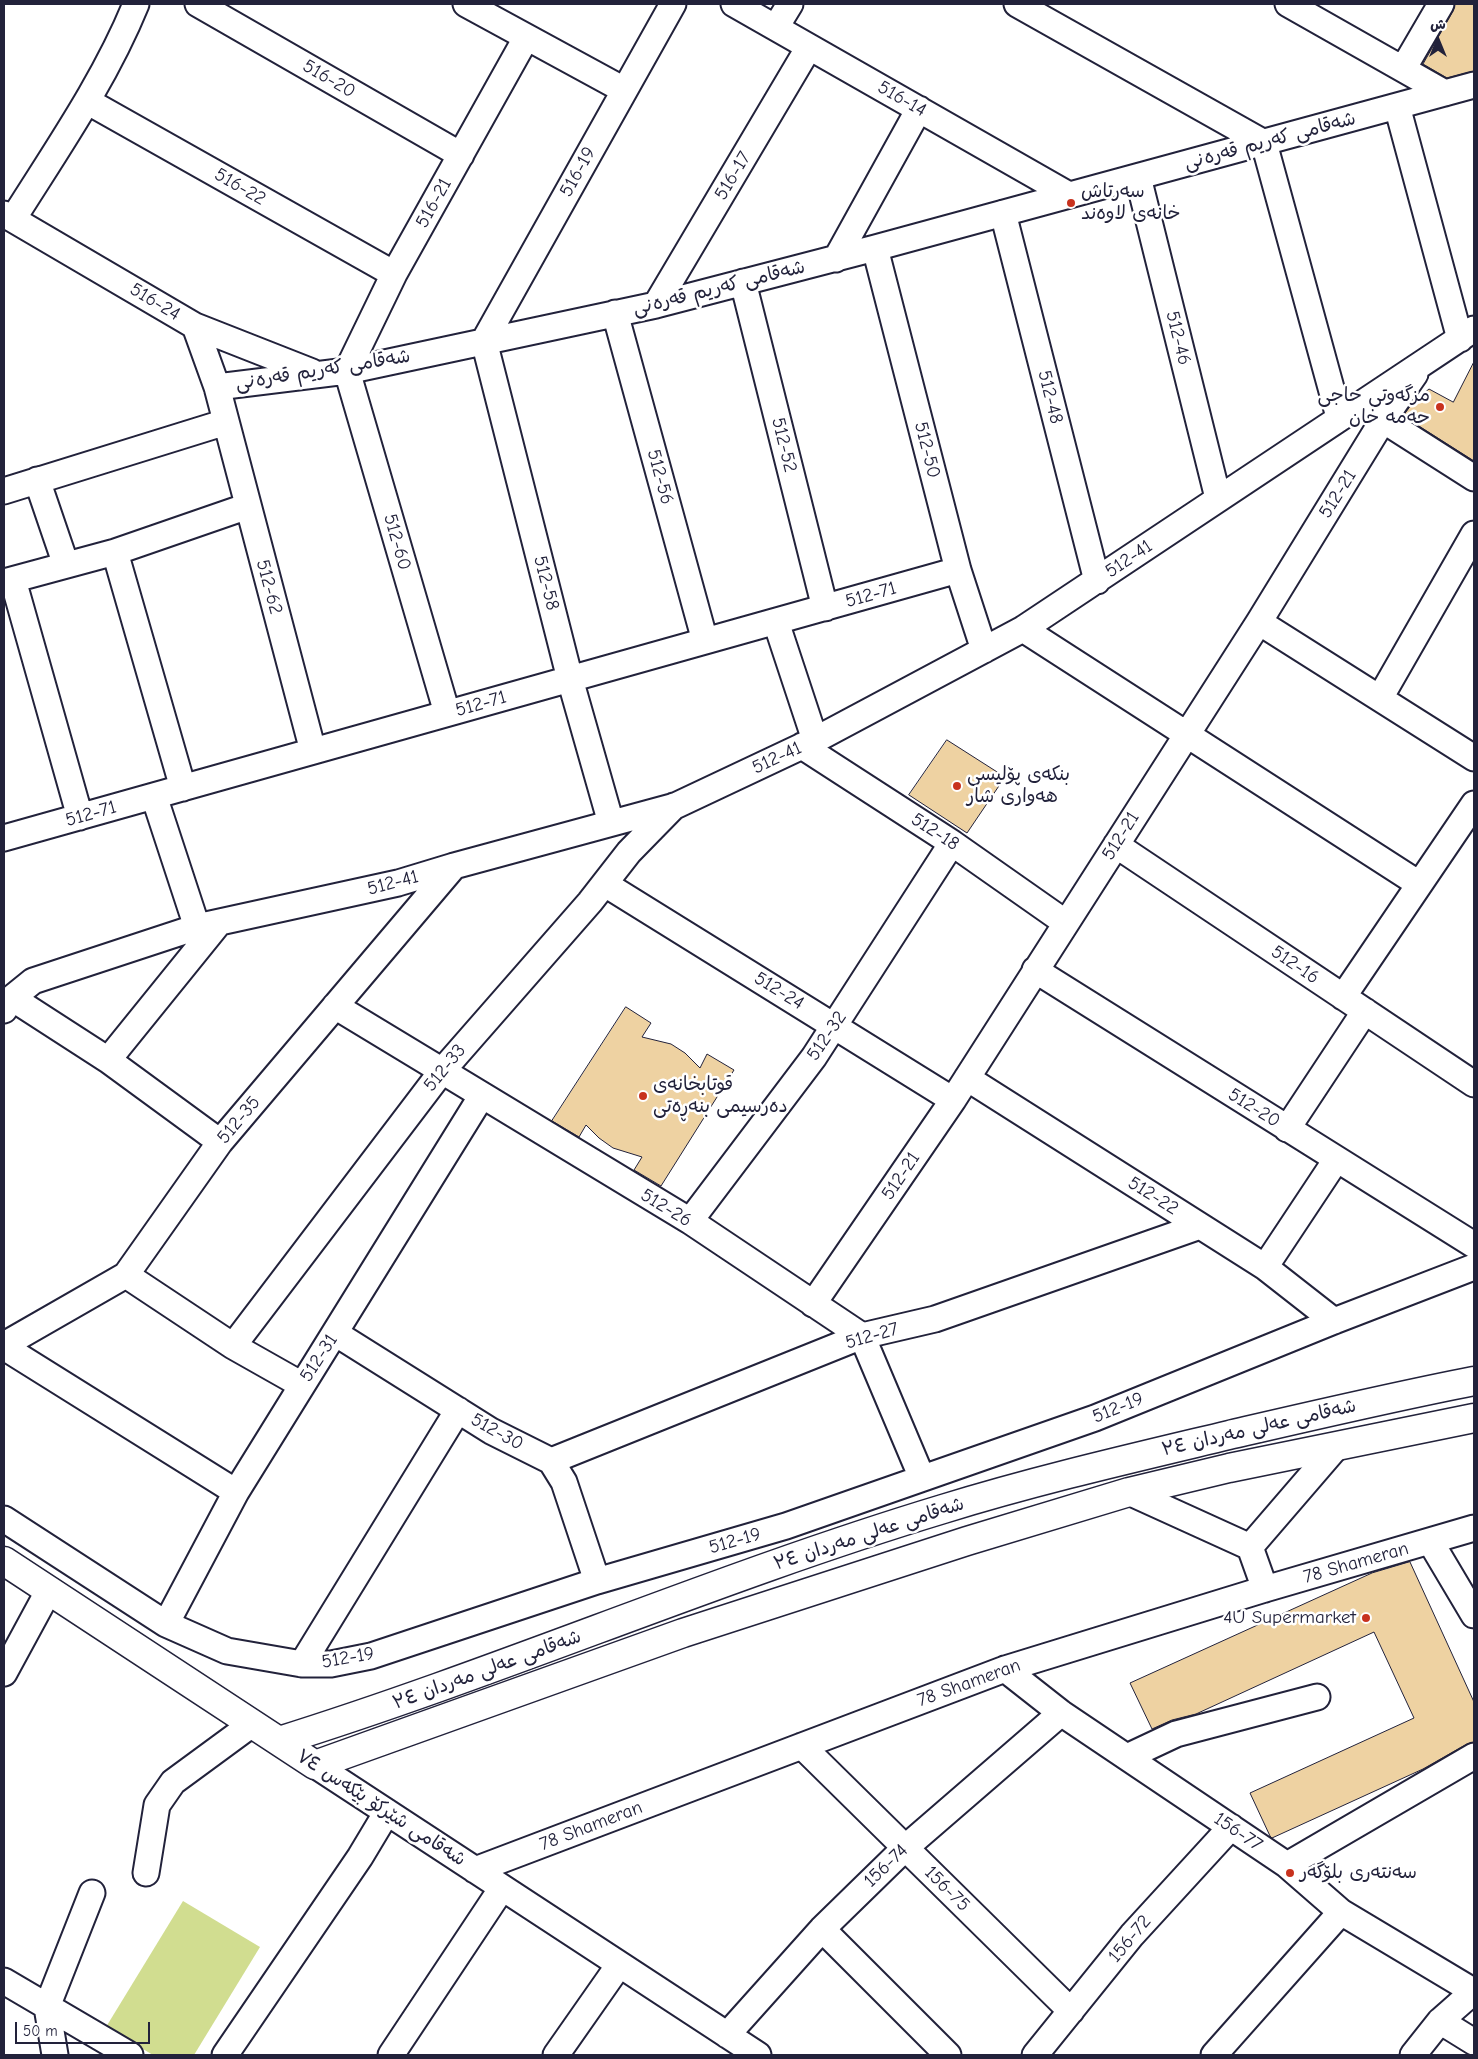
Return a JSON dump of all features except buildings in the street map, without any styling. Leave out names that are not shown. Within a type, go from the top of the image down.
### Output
[{"type":"main road","name":"شەقامی عەلی مەردان ٣٤","points":[[279,1741],[353,1718],[513,1662],[807,1553],[944,1508],[1103,1464],[1385,1399],[1474,1381]]},
{"type":"main road","name":"شەقامی عەلی مەردان ٣٤","points":[[315,1765],[683,1633],[967,1541],[1129,1492],[1474,1418]]},
{"type":"main road","name":"شەقامی شێرکۆ بێکەس ٧٤","points":[[4,1561],[315,1765]]},
{"type":"street","points":[[8,216],[87,100],[124,32],[136,4]]},
{"type":"street","name":"516-20","points":[[198,4],[461,154]]},
{"type":"street","points":[[466,4],[624,90]]},
{"type":"street","name":"516-19","points":[[484,341],[673,4]]},
{"type":"street","name":"516-14","points":[[734,4],[1069,195]]},
{"type":"street","points":[[776,27],[790,4]]},
{"type":"street","points":[[1018,4],[1264,143],[1339,417]]},
{"type":"street","points":[[1288,4],[1444,93]]},
{"type":"street","points":[[1403,69],[1441,4]]},
{"type":"street","name":"516-21","points":[[347,370],[394,274],[526,38]]},
{"type":"street","name":"516-17","points":[[656,304],[809,46]]},
{"type":"street","name":"شەقامی کەریم قەرەنی","points":[[226,422],[217,387],[347,370],[656,304],[836,259],[1474,85]]},
{"type":"street","name":"516-22","points":[[87,100],[394,274]]},
{"type":"street","points":[[1397,106],[1467,334]]},
{"type":"street","points":[[836,259],[919,109]]},
{"type":"street","name":"512-46","points":[[1138,177],[1218,498]]},
{"type":"street","name":"512-48","points":[[1003,213],[1096,581]]},
{"type":"street","name":"516-24","points":[[8,216],[195,326],[314,373]]},
{"type":"street","name":"512-50","points":[[875,248],[958,570],[984,650]]},
{"type":"street","name":"512-52","points":[[743,282],[824,608]]},
{"type":"street","name":"512-56","points":[[615,313],[705,641]]},
{"type":"street","points":[[195,326],[217,387]]},
{"type":"street","name":"512-41","points":[[8,1004],[33,980],[208,926],[398,883],[675,806],[809,743],[1023,629],[1339,417],[1467,334]]},
{"type":"street","name":"512-58","points":[[484,341],[570,679],[611,823]]},
{"type":"street","name":"512-21","points":[[814,1304],[953,1100],[1035,970],[1189,735],[1384,420],[1422,363]]},
{"type":"street","name":"512-60","points":[[347,370],[447,714]]},
{"type":"street","points":[[1384,420],[1474,478]]},
{"type":"street","points":[[4,491],[226,422]]},
{"type":"street","name":"512-62","points":[[226,422],[313,751]]},
{"type":"street","points":[[37,480],[66,565]]},
{"type":"street","points":[[80,817],[8,581],[115,552],[248,506]]},
{"type":"street","points":[[1380,698],[1474,534]]},
{"type":"street","points":[[115,552],[183,788]]},
{"type":"street","name":"512-71","points":[[4,838],[958,570]]},
{"type":"street","points":[[776,622],[809,743]]},
{"type":"street","points":[[1259,622],[1474,758]]},
{"type":"street","points":[[1023,629],[1419,884]]},
{"type":"street","name":"512-18","points":[[809,743],[1066,923]]},
{"type":"street","points":[[108,1060],[208,926],[154,796]]},
{"type":"street","points":[[1343,997],[1474,804]]},
{"type":"street","name":"512-33","points":[[233,1346],[442,1071],[605,884],[629,852],[675,806]]},
{"type":"street","name":"512-32","points":[[690,1221],[814,1057],[952,843]]},
{"type":"street","name":"512-16","points":[[1116,846],[1474,1084]]},
{"type":"street","name":"512-35","points":[[4,1346],[126,1275],[220,1142],[454,866]]},
{"type":"street","name":"512-24","points":[[605,884],[953,1100]]},
{"type":"street","name":"512-20","points":[[1035,970],[1474,1249]]},
{"type":"street","points":[[8,1004],[108,1060],[220,1142]]},
{"type":"street","name":"512-26","points":[[335,1006],[481,1097],[690,1221],[862,1336]]},
{"type":"street","points":[[1287,1129],[1365,1011]]},
{"type":"street","name":"512-22","points":[[967,1078],[1265,1267],[1334,1321]]},
{"type":"street","name":"512-31","points":[[166,1624],[236,1492],[481,1097]]},
{"type":"street","points":[[1265,1267],[1336,1160]]},
{"type":"street","name":"512-27","points":[[550,1461],[862,1336],[935,1319],[1200,1226]]},
{"type":"street","name":"512-19","points":[[4,1519],[166,1624],[227,1651],[302,1664],[330,1664],[371,1656],[597,1582],[786,1526],[1095,1418],[1334,1321],[1474,1249]]},
{"type":"street","points":[[126,1275],[233,1346],[302,1385]]},
{"type":"street","name":"512-30","points":[[335,1333],[491,1430],[550,1461],[564,1482],[597,1582]]},
{"type":"street","points":[[862,1336],[922,1478]]},
{"type":"street","points":[[4,1346],[236,1492]]},
{"type":"street","points":[[302,1664],[458,1410]]},
{"type":"street","points":[[1250,1547],[1337,1446]]},
{"type":"street","points":[[1129,1492],[1250,1547],[1265,1589]]},
{"type":"street","name":"78 Shameran","points":[[475,1870],[1005,1669],[1265,1589],[1474,1528]]},
{"type":"street","points":[[1430,1541],[1474,1615]]},
{"type":"street","points":[[4,1673],[49,1590]]},
{"type":"street","name":"156-77","points":[[1005,1669],[1062,1713],[1287,1865],[1341,1912],[1474,1991]]},
{"type":"street","points":[[1127,1757],[1176,1734],[1317,1697]]},
{"type":"street","name":"156-74","points":[[728,2035],[822,1929],[905,1848],[1062,1713]]},
{"type":"street","points":[[146,1873],[158,1805],[173,1782],[252,1724]]},
{"type":"street","name":"156-75","points":[[802,1746],[1071,2011]]},
{"type":"street","points":[[1287,1865],[1474,1756]]},
{"type":"street","name":"شەقامی شێرکۆ بێکەس ٧٤","points":[[315,1765],[758,2055]]},
{"type":"street","points":[[225,2055],[360,1857],[387,1812]]},
{"type":"street","name":"156-72","points":[[1035,2055],[1132,1935],[1231,1827]]},
{"type":"street","points":[[391,2055],[502,1888]]},
{"type":"street","points":[[55,2055],[48,2007],[92,1893]]},
{"type":"street","points":[[1214,2055],[1341,1912]]},
{"type":"street","points":[[822,1929],[948,2055]]},
{"type":"street","points":[[556,2055],[619,1965]]},
{"type":"street","points":[[4,1980],[130,2055]]},
{"type":"street","points":[[1413,2055],[1440,2021],[1474,1991]]},
{"type":"street","points":[[1440,2021],[1474,2042]]},
{"type":"green space","points":[[183,1901],[260,1947],[194,2055],[153,2055],[106,2027]]},
{"type":"place","name":"سەرتاش خانەی لاوەند","points":[[1071,203]]},
{"type":"place","name":"مزگەوتی حاجی حەمە خان","points":[[1440,407]]},
{"type":"place","name":"بنکەی پۆلیسی هەواری شار","points":[[957,786]]},
{"type":"place","name":"قوتابخانەی دەرسیمی بنەڕەتی","points":[[643,1096]]},
{"type":"place","name":"4U Supermarket","points":[[1366,1618]]},
{"type":"place","name":"سەنتەری بلۆگەر","points":[[1290,1873]]}]
